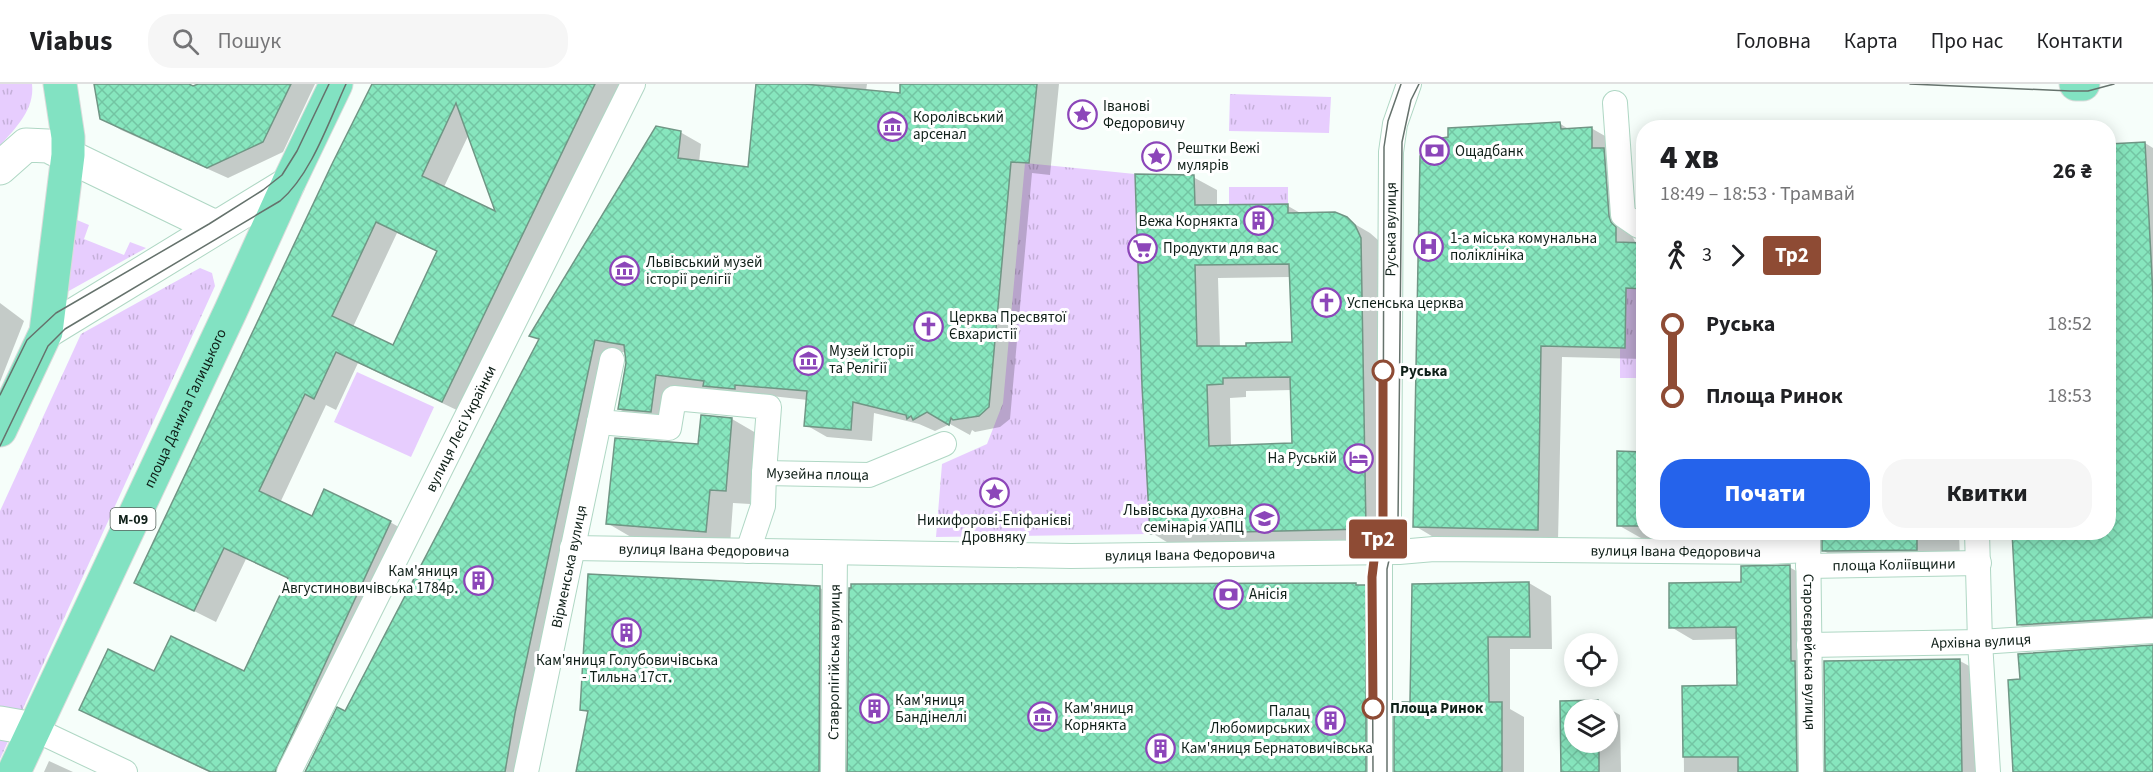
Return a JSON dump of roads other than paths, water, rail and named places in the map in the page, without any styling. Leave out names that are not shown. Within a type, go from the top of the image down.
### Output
[{"type":"main road","points":[[0,430],[46,332],[68,155],[68,137],[60,84]]},
{"type":"main road","name":"М-09","points":[[288,184],[336,84]]},
{"type":"main road","points":[[2076,84],[2083,84]]},
{"type":"main road","name":"площа Данила Галицького","points":[[14,772],[288,184]]},
{"type":"street","name":"вулиця Лесі Українки","points":[[289,772],[633,84]]},
{"type":"street","name":"Руська вулиця","points":[[1380,772],[1380,552],[1389,520],[1391,152],[1395,124],[1409,84]]},
{"type":"street","points":[[1615,103],[1623,215],[1636,224]]},
{"type":"street","points":[[0,168],[26,145],[48,146],[208,224],[218,226]]},
{"type":"street","points":[[46,332],[288,184]]},
{"type":"street","name":"Вірменська вулиця","points":[[526,772],[612,360]]},
{"type":"street","points":[[599,422],[669,428],[674,398],[769,407],[764,473]]},
{"type":"street","name":"Музейна площа","points":[[748,551],[763,506],[764,473],[869,476],[944,444]]},
{"type":"street","points":[[1978,540],[1980,642],[1988,772]]},
{"type":"street","name":"вулиця Івана Федоровича","points":[[572,548],[1071,556],[1380,552],[1434,549],[1768,552],[1808,550]]},
{"type":"street","name":"площа Коліївщини","points":[[1808,550],[1979,563]]},
{"type":"street","name":"Староєврейська вулиця","points":[[1808,550],[1811,772]]},
{"type":"street","name":"Ставропігійська вулиця","points":[[833,772],[835,553]]},
{"type":"street","name":"Архівна вулиця","points":[[1809,645],[1980,642],[2153,631]]},
{"type":"street","points":[[0,723],[34,729],[125,772]]},
{"type":"tram line","points":[[0,395],[27,340],[56,313],[209,224],[263,190],[282,175],[297,151],[329,84]]},
{"type":"tram line","points":[[0,446],[48,346],[65,329],[280,201],[291,190],[310,162],[346,84]]},
{"type":"tram line","points":[[1373,772],[1372,577],[1375,552],[1383,521],[1384,147],[1388,121],[1401,84]]},
{"type":"tram line","points":[[1387,772],[1387,569],[1398,521],[1402,142],[1411,100],[1419,84]]},
{"type":"tram line","points":[[1910,84],[2070,91],[2088,91],[2114,84]]},
{"type":"tram line","name":"Тр2","points":[[1373,708],[1372,577],[1383,520],[1383,371]]},
{"type":"place","name":"Іванові Федоровичу","points":[[1082,115]]},
{"type":"place","name":"Королівський арсенал","points":[[892,126]]},
{"type":"place","name":"Ощадбанк","points":[[1434,151]]},
{"type":"place","name":"Рештки Вежі мулярів","points":[[1156,157]]},
{"type":"place","name":"Вежа Корнякта","points":[[1259,221]]},
{"type":"place","name":"1-а міська комунальна поліклініка","points":[[1429,247]]},
{"type":"place","name":"Продукти для вас","points":[[1142,248]]},
{"type":"place","name":"Львівський музей історії релігії","points":[[625,271]]},
{"type":"place","name":"Успенська церква","points":[[1326,303]]},
{"type":"place","name":"Церква Пресвятої Євхаристії","points":[[928,326]]},
{"type":"place","name":"Музей Історії та Релігії","points":[[808,360]]},
{"type":"place","name":"Руська","points":[[1383,371]]},
{"type":"place","name":"На Руській","points":[[1358,458]]},
{"type":"place","name":"Никифорові-Епіфанієві Дровняку","points":[[994,493]]},
{"type":"place","name":"Львівська духовна семінарія УАПЦ","points":[[1265,519]]},
{"type":"place","name":"Кам'яниця Августиновичівська 1784р.","points":[[479,580]]},
{"type":"place","name":"Анісія","points":[[1228,594]]},
{"type":"place","name":"Кам'яниця Голубовичівська - Тильна 17ст.","points":[[627,633]]},
{"type":"place","name":"Площа Ринок","points":[[1373,708]]},
{"type":"place","name":"Кам'яниця Бандінеллі","points":[[874,709]]},
{"type":"place","name":"Кам'яниця Корнякта","points":[[1043,717]]},
{"type":"place","name":"Палац Любомирських","points":[[1331,720]]},
{"type":"place","name":"Кам'яниця Бернатовичівська","points":[[1160,748]]}]
